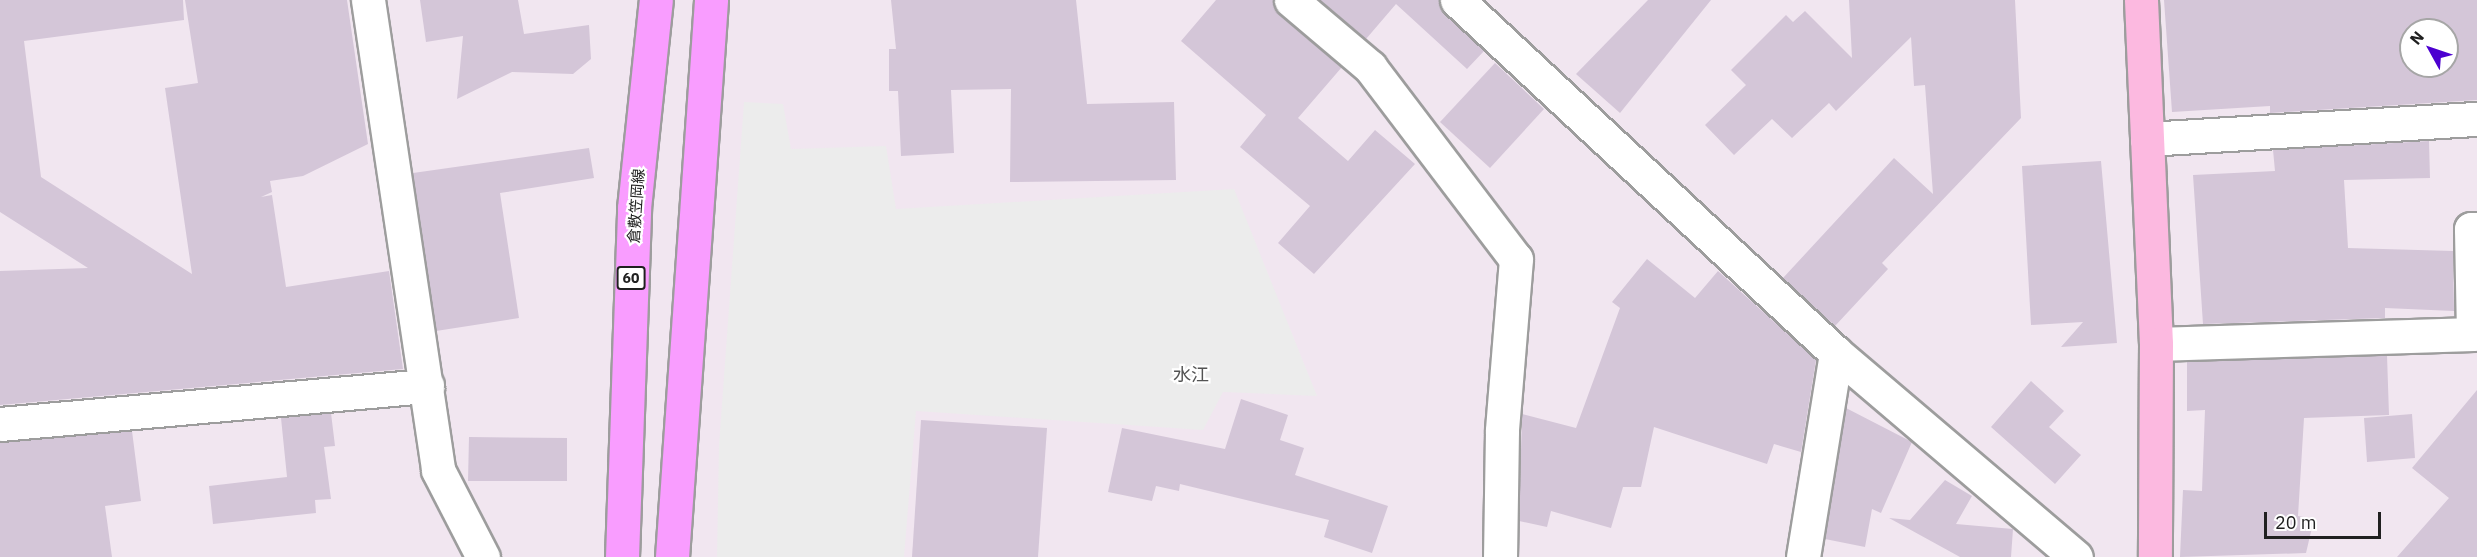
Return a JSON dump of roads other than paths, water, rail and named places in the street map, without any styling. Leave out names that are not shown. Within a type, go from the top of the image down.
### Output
[{"type":"main road","name":"倉敷笠岡線","points":[[622,557],[634,208],[656,0]]},
{"type":"main road","points":[[672,557],[711,0]]},
{"type":"street","points":[[368,0],[438,470],[483,557]]},
{"type":"street","points":[[1291,0],[1370,67],[1516,259],[1502,431],[1500,557]]},
{"type":"street","points":[[1456,0],[1836,353],[2076,557]]},
{"type":"street","points":[[2141,0],[2156,344],[2155,557]]},
{"type":"street","points":[[2147,139],[2477,119]]},
{"type":"street","points":[[2156,344],[2473,334],[2471,229],[2477,229]]},
{"type":"street","points":[[1803,557],[1836,353]]},
{"type":"street","points":[[0,424],[427,386]]},
{"type":"district","name":"水江","points":[[1191,375]]}]
